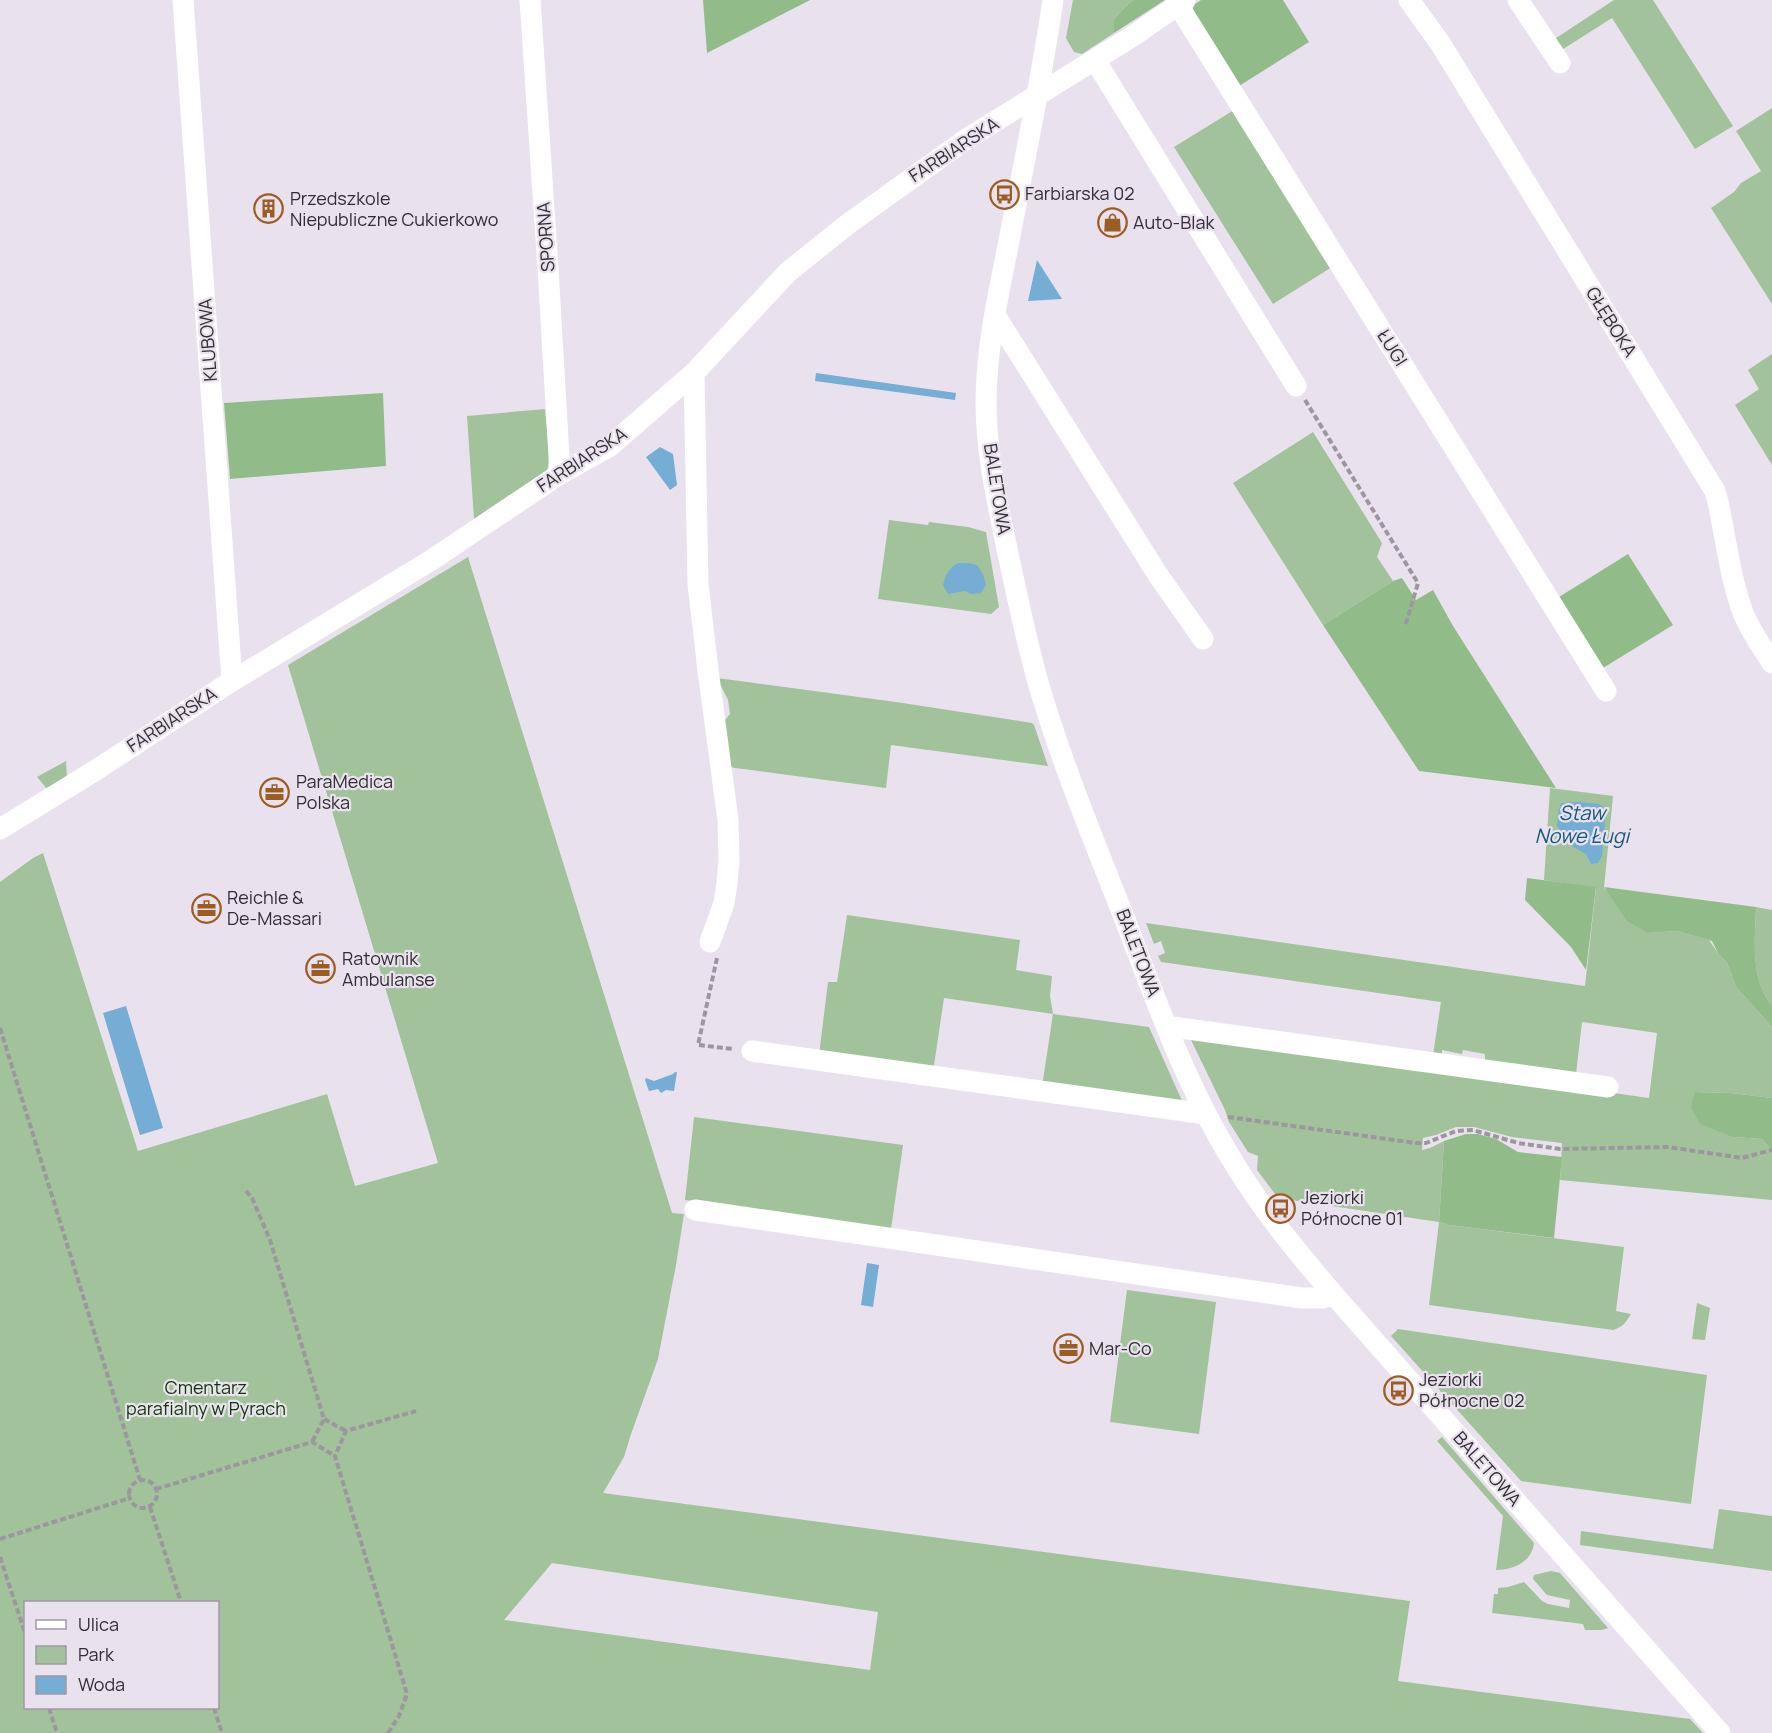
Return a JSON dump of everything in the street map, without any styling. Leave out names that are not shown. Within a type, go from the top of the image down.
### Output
[{"type":"street","name":"KLUBOWA","points":[[183,0],[232,681]]},
{"type":"street","name":"SPORNA","points":[[530,0],[560,474]]},
{"type":"street","name":"BALETOWA","points":[[1053,0],[1038,96],[995,315],[986,383],[986,408],[1001,522],[1029,647],[1046,706],[1079,803],[1186,1074],[1232,1161],[1268,1214],[1334,1295],[1720,1733]]},
{"type":"street","name":"GŁĘBOKA","points":[[1409,0],[1440,43],[1714,491],[1737,595],[1744,616],[1772,663]]},
{"type":"street","points":[[1518,0],[1560,63]]},
{"type":"street","name":"FARBIARSKA","points":[[0,829],[96,770],[232,681],[430,561],[560,474],[610,446],[694,373],[788,272],[848,224],[965,140],[1133,36],[1181,2]]},
{"type":"street","name":"ŁUGI","points":[[1181,2],[1606,691]]},
{"type":"street","points":[[1095,60],[1296,386]]},
{"type":"street","points":[[995,315],[1158,575],[1203,639]]},
{"type":"street","points":[[694,373],[699,584],[728,820],[727,883],[724,903],[712,936]]},
{"type":"street","points":[[1166,1026],[1608,1087]]},
{"type":"street","points":[[752,1052],[1206,1114]]},
{"type":"street","points":[[695,1210],[1302,1298],[1322,1298],[1334,1295]]},
{"type":"path","points":[[1296,386],[1418,583],[1405,627]]},
{"type":"path","points":[[712,936],[724,930],[698,1045],[752,1052]]},
{"type":"path","points":[[0,1028],[140,1480]]},
{"type":"path","points":[[1206,1114],[1416,1143],[1426,1143],[1456,1131],[1473,1130],[1518,1143],[1560,1149],[1668,1147],[1742,1158],[1772,1150]]},
{"type":"path","points":[[156,1489],[312,1442],[324,1419],[270,1240],[255,1205],[246,1191]]},
{"type":"path","points":[[324,1419],[346,1431],[416,1411]]},
{"type":"path","points":[[346,1431],[335,1456],[407,1694],[399,1716],[388,1733]]},
{"type":"path","points":[[312,1442],[335,1456]]},
{"type":"path","points":[[140,1480],[147,1480],[156,1489],[155,1502],[150,1507],[137,1507],[132,1503],[130,1498],[132,1487],[140,1480]]},
{"type":"path","points":[[0,1539],[130,1498]]},
{"type":"path","points":[[150,1507],[180,1601]]},
{"type":"path","points":[[0,1557],[24,1630]]},
{"type":"path","points":[[50,1709],[57,1733]]},
{"type":"path","points":[[215,1709],[222,1733]]},
{"type":"green space","points":[[703,0],[810,0],[707,53]]},
{"type":"green space","points":[[1073,0],[1133,0],[1114,20],[1114,33],[1082,54],[1074,52],[1066,38]]},
{"type":"green space","points":[[1133,0],[1165,0],[1114,33],[1114,20]]},
{"type":"green space","points":[[1201,0],[1283,0],[1309,42],[1239,86],[1192,10]]},
{"type":"green space","points":[[1614,0],[1653,0],[1733,126],[1695,149],[1612,18],[1560,51],[1553,40]]},
{"type":"green space","points":[[1772,108],[1772,304],[1711,208],[1734,192],[1741,183],[1761,171],[1736,131]]},
{"type":"green space","points":[[1234,110],[1332,267],[1273,304],[1174,147]]},
{"type":"green space","points":[[1772,354],[1772,465],[1735,405],[1759,389],[1748,370]]},
{"type":"green space","points":[[383,393],[386,466],[230,479],[224,403]]},
{"type":"green space","points":[[545,409],[549,449],[547,470],[474,519],[467,416]]},
{"type":"green space","points":[[1313,432],[1382,543],[1377,557],[1393,581],[1323,625],[1233,483]]},
{"type":"green space","points":[[889,520],[928,525],[929,522],[968,527],[986,532],[999,607],[991,614],[878,599]]},
{"type":"green space","points":[[1628,554],[1673,625],[1603,668],[1559,597]]},
{"type":"green space","name":"Cmentarz parafialny w Pyrach","points":[[468,557],[672,1213],[684,1214],[658,1359],[624,1457],[603,1493],[1410,1601],[1398,1681],[1690,1719],[1703,1733],[0,1733],[0,882],[43,853],[138,1151],[327,1094],[355,1186],[438,1163],[288,665]],"holes":[[[552,1563],[878,1612],[870,1670],[504,1620]]]},
{"type":"green space","points":[[1402,578],[1416,600],[1433,590],[1453,626],[1556,788],[1419,771],[1323,625],[1393,581]]},
{"type":"green space","points":[[717,678],[1032,723],[1048,766],[891,745],[886,788],[728,767],[721,725],[730,714],[728,700]]},
{"type":"green space","points":[[66,761],[67,778],[48,790],[37,777]]},
{"type":"green space","points":[[1550,788],[1613,796],[1604,888],[1648,933],[1677,931],[1709,940],[1727,963],[1736,987],[1772,1027],[1772,1098],[1696,1092],[1733,1137],[1762,1139],[1772,1151],[1772,1200],[1560,1180],[1562,1143],[1512,1137],[1474,1127],[1456,1127],[1423,1138],[1422,1150],[1444,1141],[1439,1222],[1278,1198],[1257,1170],[1258,1156],[1248,1152],[1229,1122],[1191,1040],[1204,1036],[1649,1098],[1657,1033],[1582,1022],[1576,1074],[1485,1063],[1485,1054],[1463,1050],[1462,1054],[1442,1050],[1442,1057],[1433,1055],[1441,1002],[1161,962],[1158,956],[1165,953],[1161,941],[1154,944],[1146,923],[1585,986],[1596,888],[1544,880]]},
{"type":"green space","points":[[1527,878],[1596,887],[1586,970],[1571,947],[1525,900]]},
{"type":"green space","points":[[1604,887],[1756,907],[1755,958],[1760,984],[1772,1005],[1772,1027],[1736,987],[1727,963],[1718,953],[1712,941],[1677,931],[1648,933],[1627,921]]},
{"type":"green space","points":[[1756,907],[1772,910],[1772,1005],[1760,984],[1757,971]]},
{"type":"green space","points":[[847,915],[1020,940],[1016,970],[1052,976],[1050,996],[1053,1014],[944,998],[933,1072],[819,1055],[828,982],[837,982]]},
{"type":"green space","points":[[1053,1014],[1149,1027],[1183,1103],[1042,1087]]},
{"type":"green space","points":[[1695,1092],[1772,1098],[1772,1151],[1762,1139],[1733,1137],[1700,1124],[1691,1107]]},
{"type":"green space","points":[[694,1117],[903,1145],[891,1229],[685,1200]]},
{"type":"green space","points":[[1466,1134],[1478,1134],[1496,1139],[1518,1152],[1562,1157],[1554,1238],[1439,1222],[1444,1141]]},
{"type":"green space","points":[[1439,1222],[1624,1247],[1616,1311],[1631,1314],[1624,1324],[1613,1330],[1429,1305]]},
{"type":"green space","points":[[1127,1290],[1216,1302],[1199,1434],[1110,1422]]},
{"type":"green space","points":[[1697,1303],[1710,1308],[1705,1340],[1692,1339]]},
{"type":"green space","points":[[1398,1329],[1707,1375],[1691,1504],[1521,1481],[1391,1336]]},
{"type":"green space","points":[[1442,1437],[1534,1543],[1530,1555],[1521,1564],[1496,1570],[1503,1516],[1437,1441]]},
{"type":"green space","points":[[1719,1509],[1772,1516],[1772,1571],[1580,1545],[1581,1531],[1713,1549]]},
{"type":"green space","points":[[1551,1571],[1560,1573],[1608,1628],[1585,1630],[1583,1624],[1492,1613],[1494,1594],[1498,1594],[1498,1588],[1524,1582],[1542,1601],[1569,1608],[1570,1600],[1547,1595],[1533,1579],[1534,1575]]},
{"type":"water","points":[[1037,260],[1062,299],[1028,301]]},
{"type":"water","points":[[816,373],[956,393],[955,400],[815,381]]},
{"type":"water","points":[[660,447],[673,454],[677,485],[670,490],[646,457]]},
{"type":"water","points":[[958,563],[977,565],[986,585],[981,593],[971,594],[965,591],[948,594],[943,585],[944,581],[946,575]]},
{"type":"water","name":"Staw Nowe Ługi","points":[[1561,803],[1599,804],[1606,809],[1602,856],[1598,863],[1591,864],[1586,854],[1572,846],[1557,826]]},
{"type":"water","points":[[126,1006],[163,1128],[140,1135],[103,1013]]},
{"type":"water","points":[[677,1072],[674,1091],[666,1090],[661,1093],[658,1089],[649,1091],[646,1078],[654,1081]]},
{"type":"water","points":[[867,1263],[879,1265],[873,1307],[861,1305]]},
{"type":"place","name":"Farbiarska 02","points":[[1004,194]]},
{"type":"place","name":"Przedszkole Niepubliczne Cukierkowo","points":[[269,209]]},
{"type":"place","name":"Auto-Blak","points":[[1112,223]]},
{"type":"place","name":"ParaMedica Polska","points":[[275,792]]},
{"type":"place","name":"Reichle & De-Massari","points":[[206,908]]},
{"type":"place","name":"Ratownik Ambulanse","points":[[321,969]]},
{"type":"place","name":"Jeziorki Północne 01","points":[[1280,1208]]},
{"type":"place","name":"Mar-Co","points":[[1068,1349]]},
{"type":"place","name":"Jeziorki Północne 02","points":[[1398,1390]]}]
